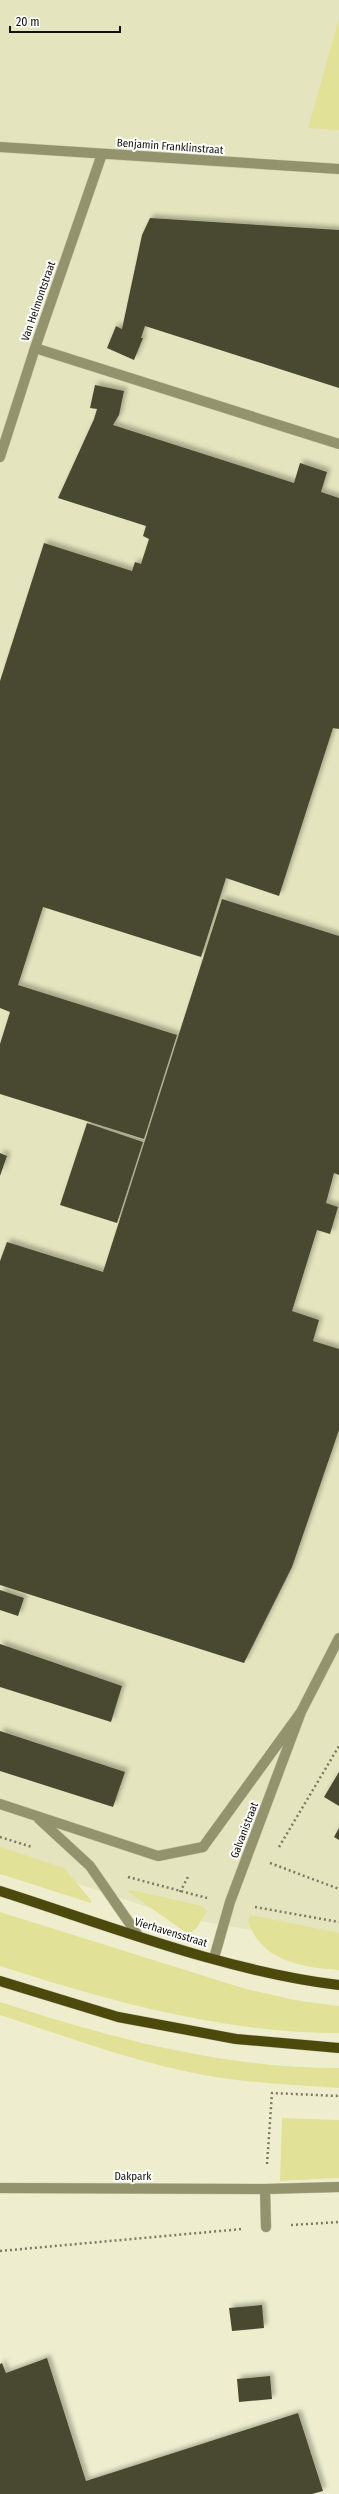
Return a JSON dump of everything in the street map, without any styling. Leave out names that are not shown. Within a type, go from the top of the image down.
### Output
[{"type":"main road","name":"Vierhavensstraat","points":[[0,1890],[214,1958],[290,1978],[339,1985]]},
{"type":"main road","points":[[0,1981],[118,2017],[236,2039],[339,2048]]},
{"type":"street","name":"Benjamin Franklinstraat","points":[[0,147],[339,169]]},
{"type":"street","name":"Van Helmontstraat","points":[[0,457],[35,348],[102,154]]},
{"type":"street","points":[[35,348],[339,444]]},
{"type":"street","name":"Galvanistraat","points":[[214,1958],[230,1902],[301,1712],[339,1638]]},
{"type":"street","name":"Galvanistraat","points":[[37,1816],[158,1856],[203,1847],[301,1712]]},
{"type":"street","points":[[0,1804],[37,1816],[90,1866],[137,1934]]},
{"type":"street","name":"Dakpark","points":[[0,2188],[265,2189],[339,2187]]},
{"type":"street","points":[[265,2189],[266,2227]]},
{"type":"path","points":[[277,1850],[339,1746]]},
{"type":"path","points":[[0,1837],[37,1849]]},
{"type":"path","points":[[273,1856],[269,1863],[339,1889]]},
{"type":"path","points":[[90,1866],[180,1892],[339,1922]]},
{"type":"path","points":[[265,2189],[272,2093],[339,2096]]},
{"type":"path","points":[[0,2251],[266,2227],[339,2222]]},
{"type":"shaded area","points":[[0,0],[339,0],[339,1946],[178,1917],[0,1858]]},
{"type":"shaded area","points":[[339,19],[339,130],[308,128]]},
{"type":"shaded area","points":[[0,1847],[64,1868],[91,1900],[91,1903],[0,1874]]},
{"type":"shaded area","points":[[131,1890],[202,1906],[207,1911],[196,1929],[188,1934],[127,1891]]},
{"type":"shaded area","points":[[0,1912],[246,1989],[300,2001],[339,2006],[339,2033],[296,2032],[252,2027],[167,2013],[125,2003],[0,1966]]},
{"type":"shaded area","points":[[251,1915],[339,1933],[339,1970],[297,1964],[272,1953],[262,1945],[254,1934],[248,1920]]},
{"type":"shaded area","points":[[0,2002],[83,2028],[125,2039],[210,2057],[296,2067],[339,2068],[339,2088],[237,2080],[178,2070],[101,2048],[0,2015]]},
{"type":"shaded area","points":[[282,2118],[339,2120],[339,2178],[280,2181]]},
{"type":"building","points":[[150,218],[339,230],[339,388],[145,326],[141,338],[143,338],[134,360],[107,348],[116,326],[122,329],[142,235]]},
{"type":"building","points":[[95,385],[124,391],[119,415],[113,425],[294,483],[300,463],[327,472],[321,492],[339,498],[339,729],[333,728],[279,896],[226,878],[201,957],[43,907],[18,985],[177,1035],[144,1139],[0,1094],[0,1044],[10,1012],[0,1008],[0,681],[44,543],[132,571],[135,562],[141,564],[149,539],[143,536],[146,526],[58,498],[94,419],[97,409],[90,408]]},
{"type":"building","points":[[222,899],[339,936],[339,1175],[334,1173],[326,1203],[338,1207],[330,1234],[317,1230],[292,1311],[319,1320],[313,1341],[339,1349],[339,1430],[292,1567],[244,1663],[0,1585],[0,1261],[7,1242],[103,1272]]},
{"type":"building","points":[[87,1123],[143,1142],[117,1223],[60,1205]]},
{"type":"building","points":[[0,1153],[7,1156],[0,1176]]},
{"type":"building","points":[[0,1590],[24,1598],[18,1616],[0,1610]]},
{"type":"building","points":[[0,1644],[122,1686],[111,1722],[0,1687]]},
{"type":"building","points":[[0,1731],[125,1772],[113,1807],[0,1771]]},
{"type":"building","points":[[339,1772],[339,1806],[324,1797]]},
{"type":"building","points":[[339,1828],[339,1840],[334,1837]]},
{"type":"building","points":[[262,2305],[264,2328],[232,2331],[229,2308]]},
{"type":"building","points":[[47,2358],[86,2481],[298,2413],[323,2491],[312,2494],[0,2494],[0,2364],[2,2363],[6,2373]]},
{"type":"building","points":[[270,2376],[272,2399],[239,2402],[237,2379]]}]
